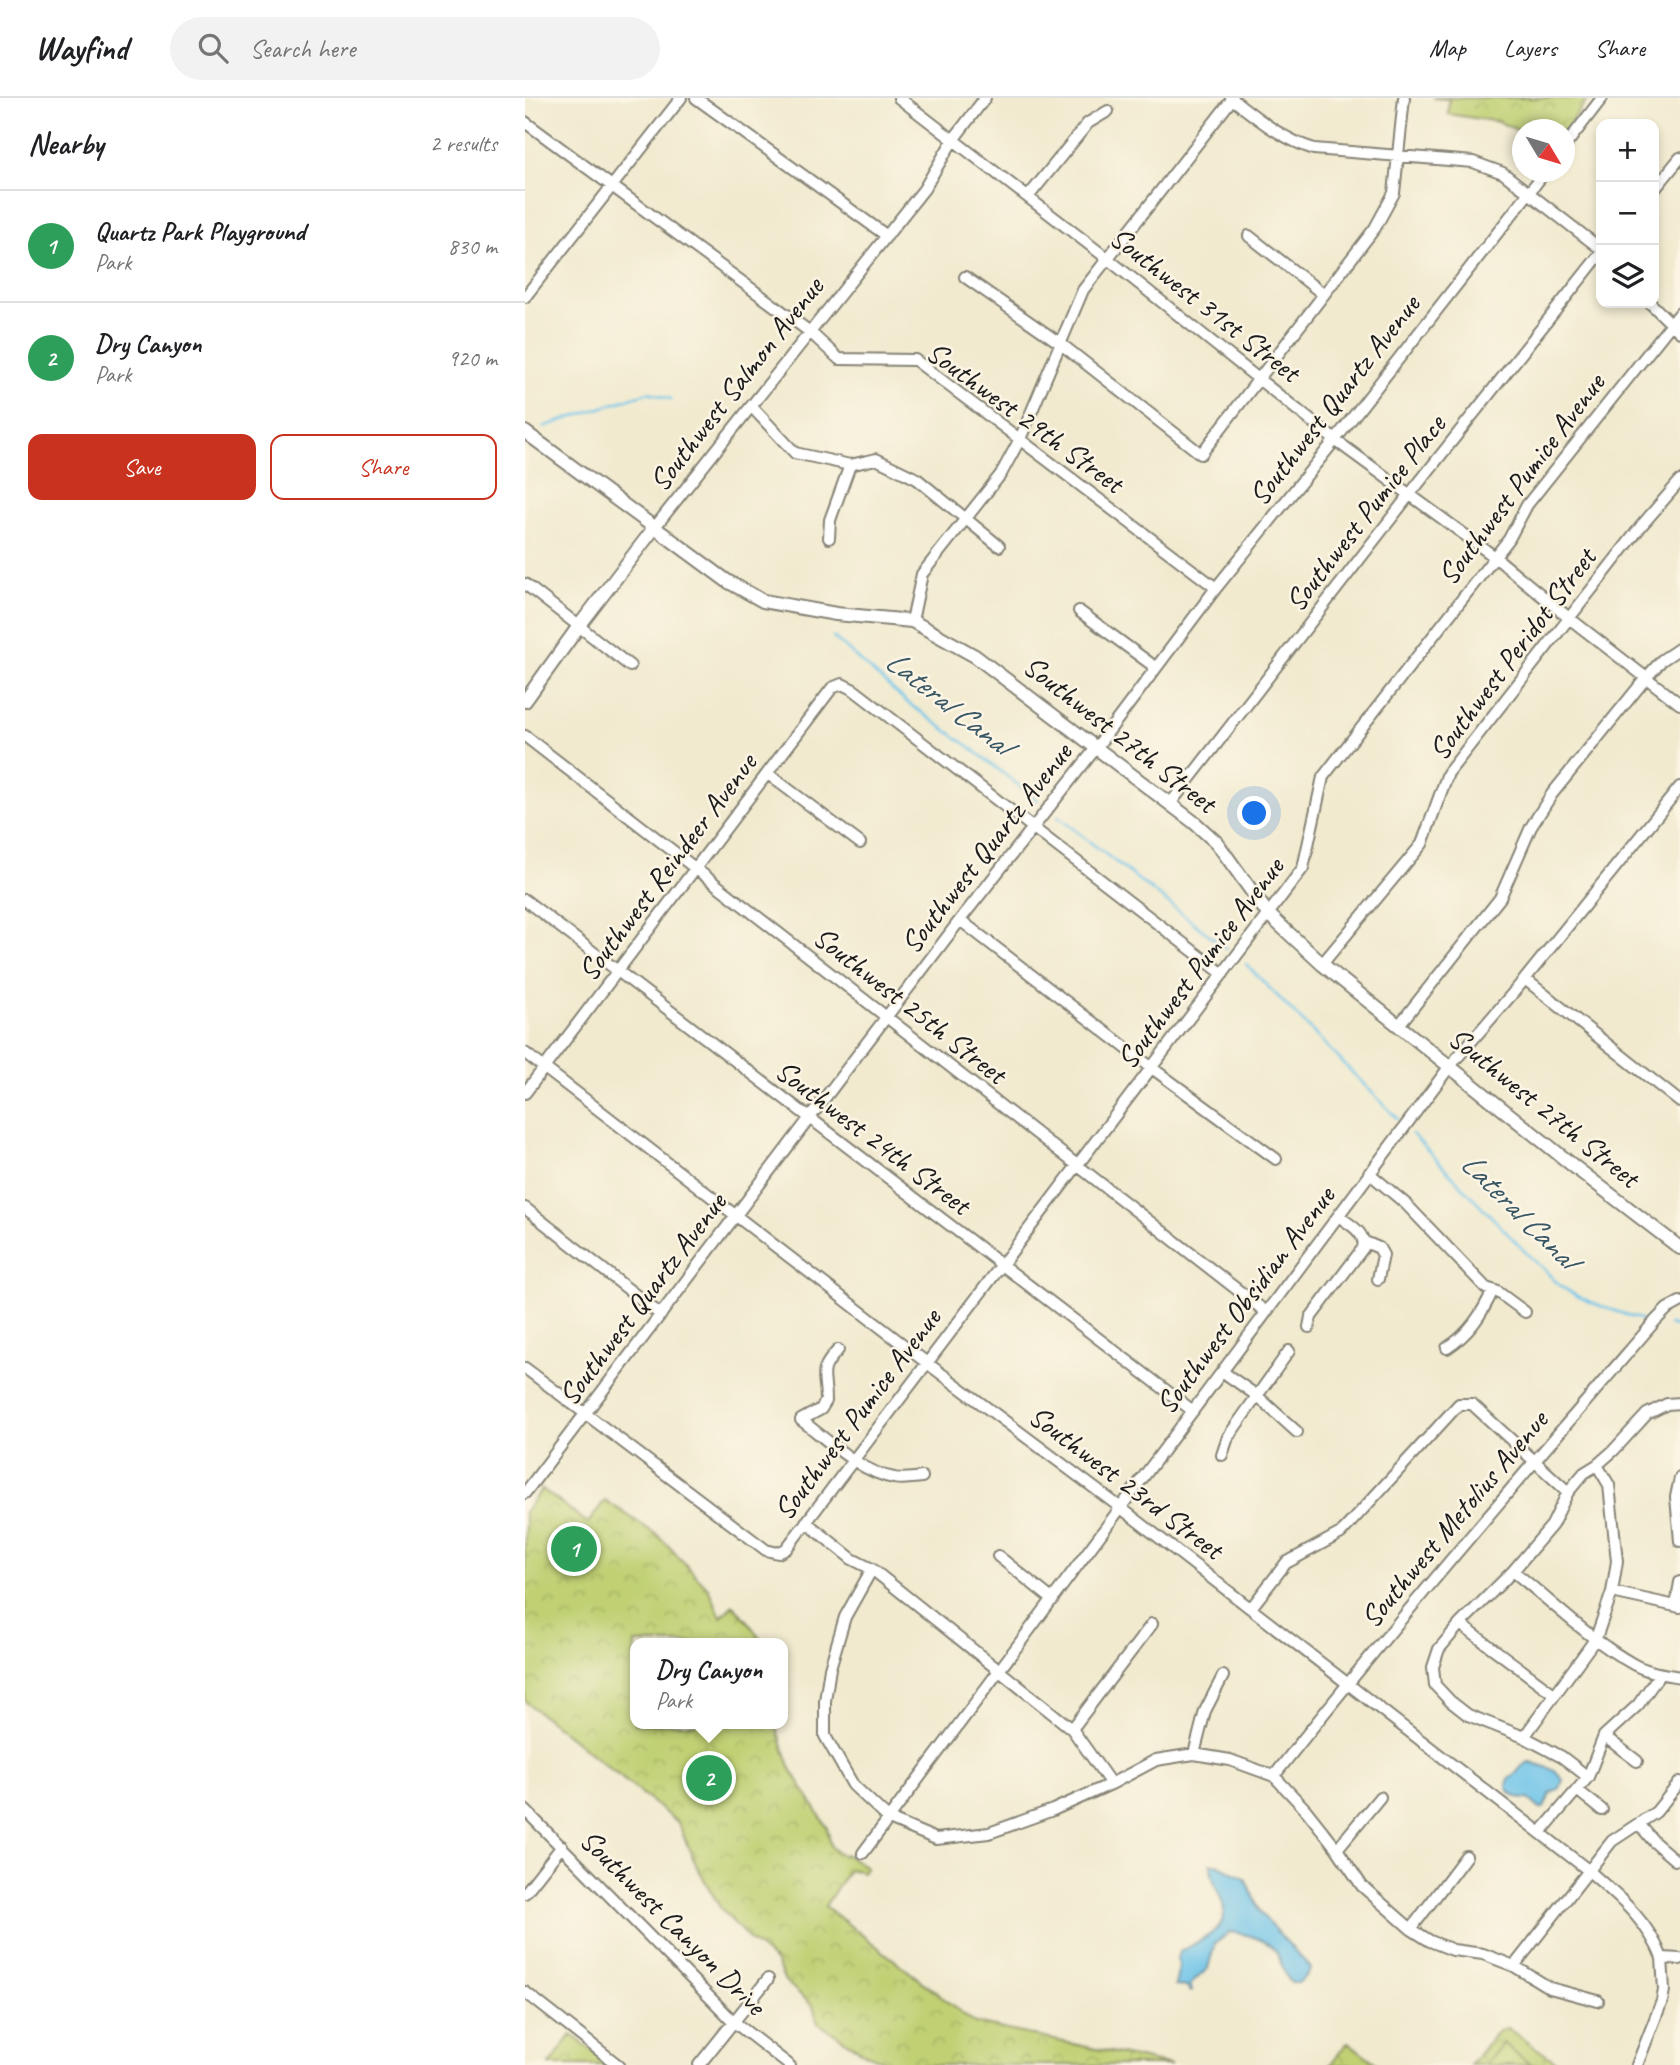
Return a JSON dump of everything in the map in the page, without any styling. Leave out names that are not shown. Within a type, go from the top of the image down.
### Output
[{"type":"main road","name":"Southwest 27th Street","points":[[525,432],[727,581],[763,601],[836,614],[912,621],[975,656],[1170,804],[1217,843],[1268,914],[1322,964],[1680,1248]]},
{"type":"main road","name":"Southwest Salmon Avenue","points":[[525,701],[656,527]]},
{"type":"street","points":[[525,297],[681,98]]},
{"type":"street","points":[[696,98],[887,236]]},
{"type":"street","name":"Southwest 31st Street","points":[[899,98],[1259,377],[1335,440],[1495,557],[1680,704]]},
{"type":"street","name":"Southwest Salmon Avenue","points":[[656,527],[924,189],[953,140],[985,98]]},
{"type":"street","points":[[912,621],[922,574],[1001,474],[1020,439],[1083,290],[1233,98],[1277,133],[1314,149],[1473,162],[1503,173],[1596,247]]},
{"type":"street","points":[[965,277],[1061,344],[1201,454],[1375,228],[1394,193],[1403,98]]},
{"type":"street","points":[[1575,133],[1602,98]]},
{"type":"street","points":[[1028,197],[1088,123],[1108,111]]},
{"type":"street","name":"Southwest 29th Street","points":[[525,122],[810,332],[839,359],[915,360],[1216,588]]},
{"type":"street","points":[[1659,184],[1680,158]]},
{"type":"street","name":"Southwest Quartz Avenue","points":[[525,1493],[960,919],[1096,748],[1216,588],[1537,182]]},
{"type":"street","points":[[1249,236],[1323,294]]},
{"type":"street","name":"Southwest Pumice Place","points":[[1170,804],[1596,257]]},
{"type":"street","points":[[1655,308],[1680,331]]},
{"type":"street","name":"Southwest Pumice Avenue","points":[[586,1415],[772,1553],[786,1549],[1303,868],[1323,777],[1509,539],[1527,505],[1680,313]]},
{"type":"street","points":[[752,407],[795,453],[850,465],[876,459],[917,479],[999,546]]},
{"type":"street","points":[[829,538],[830,520],[850,465]]},
{"type":"street","name":"Southwest Peridot Street","points":[[1322,964],[1422,844],[1448,773],[1642,525],[1680,481]]},
{"type":"street","points":[[525,584],[630,666]]},
{"type":"street","points":[[1079,611],[1155,667]]},
{"type":"street","points":[[1399,1025],[1500,898],[1531,827],[1552,794],[1646,678],[1662,660],[1680,649]]},
{"type":"street","name":"Southwest Reindeer Avenue","points":[[525,1093],[832,688],[842,684],[855,690],[1031,828]]},
{"type":"street","name":"Southwest 25th Street","points":[[525,736],[1266,1312]]},
{"type":"street","points":[[768,774],[860,843]]},
{"type":"street","name":"Southwest Obsidian Avenue","points":[[863,1853],[1001,1673],[1450,1066],[1525,979],[1680,787]]},
{"type":"street","points":[[1031,828],[1223,974]]},
{"type":"street","name":"Southwest 24th Street","points":[[525,900],[809,1120],[1193,1411]]},
{"type":"street","points":[[960,919],[1152,1068],[1276,1159]]},
{"type":"street","points":[[1525,979],[1680,1102]]},
{"type":"street","name":"Southwest 23rd Street","points":[[525,1053],[927,1363],[1121,1508],[1588,1870],[1639,1916],[1662,1958]]},
{"type":"street","points":[[1370,1173],[1405,1204],[1486,1288],[1525,1312]]},
{"type":"street","points":[[525,1208],[661,1315]]},
{"type":"street","points":[[1338,1216],[1361,1234],[1365,1242],[1379,1248],[1383,1255],[1378,1279]]},
{"type":"street","points":[[1309,1327],[1311,1317],[1365,1242]]},
{"type":"street","points":[[1447,1348],[1459,1341],[1472,1327],[1493,1290]]},
{"type":"street","name":"Southwest Metolius Avenue","points":[[1274,1776],[1347,1683],[1534,1462],[1656,1320],[1667,1309],[1680,1302]]},
{"type":"street","points":[[838,1350],[826,1364],[826,1401],[821,1409],[801,1420],[876,1473],[896,1479],[922,1477]]},
{"type":"street","points":[[1222,1455],[1228,1437],[1289,1351]]},
{"type":"street","points":[[525,1368],[586,1415]]},
{"type":"street","points":[[1223,1372],[1256,1395],[1297,1433]]},
{"type":"street","points":[[1588,1777],[1562,1756],[1524,1737],[1468,1715],[1450,1702],[1435,1685],[1433,1667],[1439,1649],[1513,1571],[1552,1525],[1567,1492],[1584,1473],[1597,1465],[1647,1414],[1667,1404],[1680,1403]]},
{"type":"street","points":[[1251,1608],[1286,1563],[1341,1533],[1459,1404],[1472,1405],[1567,1492]]},
{"type":"street","points":[[1524,1737],[1596,1638],[1612,1592],[1616,1561],[1609,1485],[1597,1465]]},
{"type":"street","points":[[1680,1478],[1676,1497],[1680,1541]]},
{"type":"street","points":[[806,1522],[852,1559],[872,1569],[1072,1730],[1111,1784]]},
{"type":"street","points":[[998,1556],[1053,1600]]},
{"type":"street","points":[[872,1569],[845,1617],[830,1668],[825,1701],[825,1737],[853,1785],[889,1819],[936,1839],[989,1833],[1053,1810],[1111,1784],[1156,1759],[1194,1754],[1230,1760],[1274,1776],[1306,1810],[1362,1886],[1411,1929],[1430,1941],[1453,1950],[1483,1954],[1514,1966],[1550,1988],[1598,2001]]},
{"type":"street","points":[[1513,1571],[1634,1665],[1660,1674],[1680,1677]]},
{"type":"street","points":[[1612,1592],[1678,1607],[1680,1582]]},
{"type":"street","points":[[1072,1730],[1152,1624]]},
{"type":"street","points":[[1460,1624],[1553,1694]]},
{"type":"street","points":[[1540,1833],[1588,1777],[1604,1736],[1638,1705],[1660,1674]]},
{"type":"street","points":[[1194,1754],[1205,1712],[1223,1676]]},
{"type":"street","points":[[1604,1736],[1637,1761]]},
{"type":"street","points":[[1514,1966],[1612,1841],[1656,1812],[1680,1782]]},
{"type":"street","points":[[1577,1790],[1602,1810]]},
{"type":"street","points":[[1337,1849],[1380,1797]]},
{"type":"street","name":"Southwest Canyon Drive","points":[[525,1810],[734,2022],[789,2065]]},
{"type":"street","points":[[1640,1825],[1654,1842],[1675,1860]]},
{"type":"street","points":[[525,1893],[562,1846]]},
{"type":"street","points":[[1411,1929],[1466,1857]]},
{"type":"street","points":[[1637,2065],[1662,2001],[1662,1958],[1680,1959]]},
{"type":"street","points":[[699,2065],[768,1979]]},
{"type":"street","points":[[525,1992],[618,2065]]},
{"type":"green space","points":[[1433,98],[1589,98],[1573,119],[1512,119],[1512,128],[1499,122],[1448,114],[1449,99]]},
{"type":"green space","points":[[542,1489],[588,1523],[605,1500],[660,1537],[708,1588],[721,1617],[733,1605],[747,1620],[760,1638],[630,1638],[630,1729],[777,1729],[791,1769],[827,1827],[831,1847],[866,1867],[862,1872],[848,1871],[825,1906],[975,2023],[1171,2065],[894,2065],[866,2054],[818,2023],[813,2006],[785,1981],[775,1961],[749,1939],[721,1909],[697,1867],[678,1823],[525,1701],[525,1511]]},
{"type":"green space","points":[[1507,2028],[1561,2065],[1470,2065],[1497,2032]]},
{"type":"green space","points":[[572,2035],[612,2065],[549,2065]]},
{"type":"green space","points":[[1348,2042],[1378,2065],[1330,2065]]},
{"type":"green space","points":[[1503,2043],[1531,2065],[1484,2065]]},
{"type":"water","points":[[1530,1762],[1555,1770],[1563,1780],[1560,1788],[1550,1794],[1544,1808],[1540,1809],[1529,1799],[1517,1797],[1508,1788],[1510,1779]]},
{"type":"water","points":[[1211,1864],[1217,1864],[1245,1878],[1261,1914],[1311,1968],[1298,1983],[1291,1983],[1271,1946],[1251,1936],[1230,1932],[1215,1944],[1208,1968],[1190,1985],[1192,1991],[1187,1987],[1175,1986],[1180,1952],[1212,1933],[1223,1920],[1222,1901],[1213,1879]]},
{"type":"waterway","points":[[543,427],[649,392],[671,399]]},
{"type":"waterway","name":"Lateral Canal","points":[[833,637],[908,703],[1037,800]]},
{"type":"waterway","name":"Lateral Canal","points":[[1058,817],[1227,949]]},
{"type":"waterway","name":"Lateral Canal","points":[[1246,964],[1398,1119]]},
{"type":"waterway","name":"Lateral Canal","points":[[1412,1134],[1561,1286],[1593,1303],[1643,1320]]},
{"type":"waterway","name":"Lateral Canal","points":[[1669,1325],[1680,1328]]},
{"type":"place","name":"Quartz Park Playground","points":[[574,1549]]},
{"type":"place","name":"Dry Canyon","points":[[709,1778]]}]
